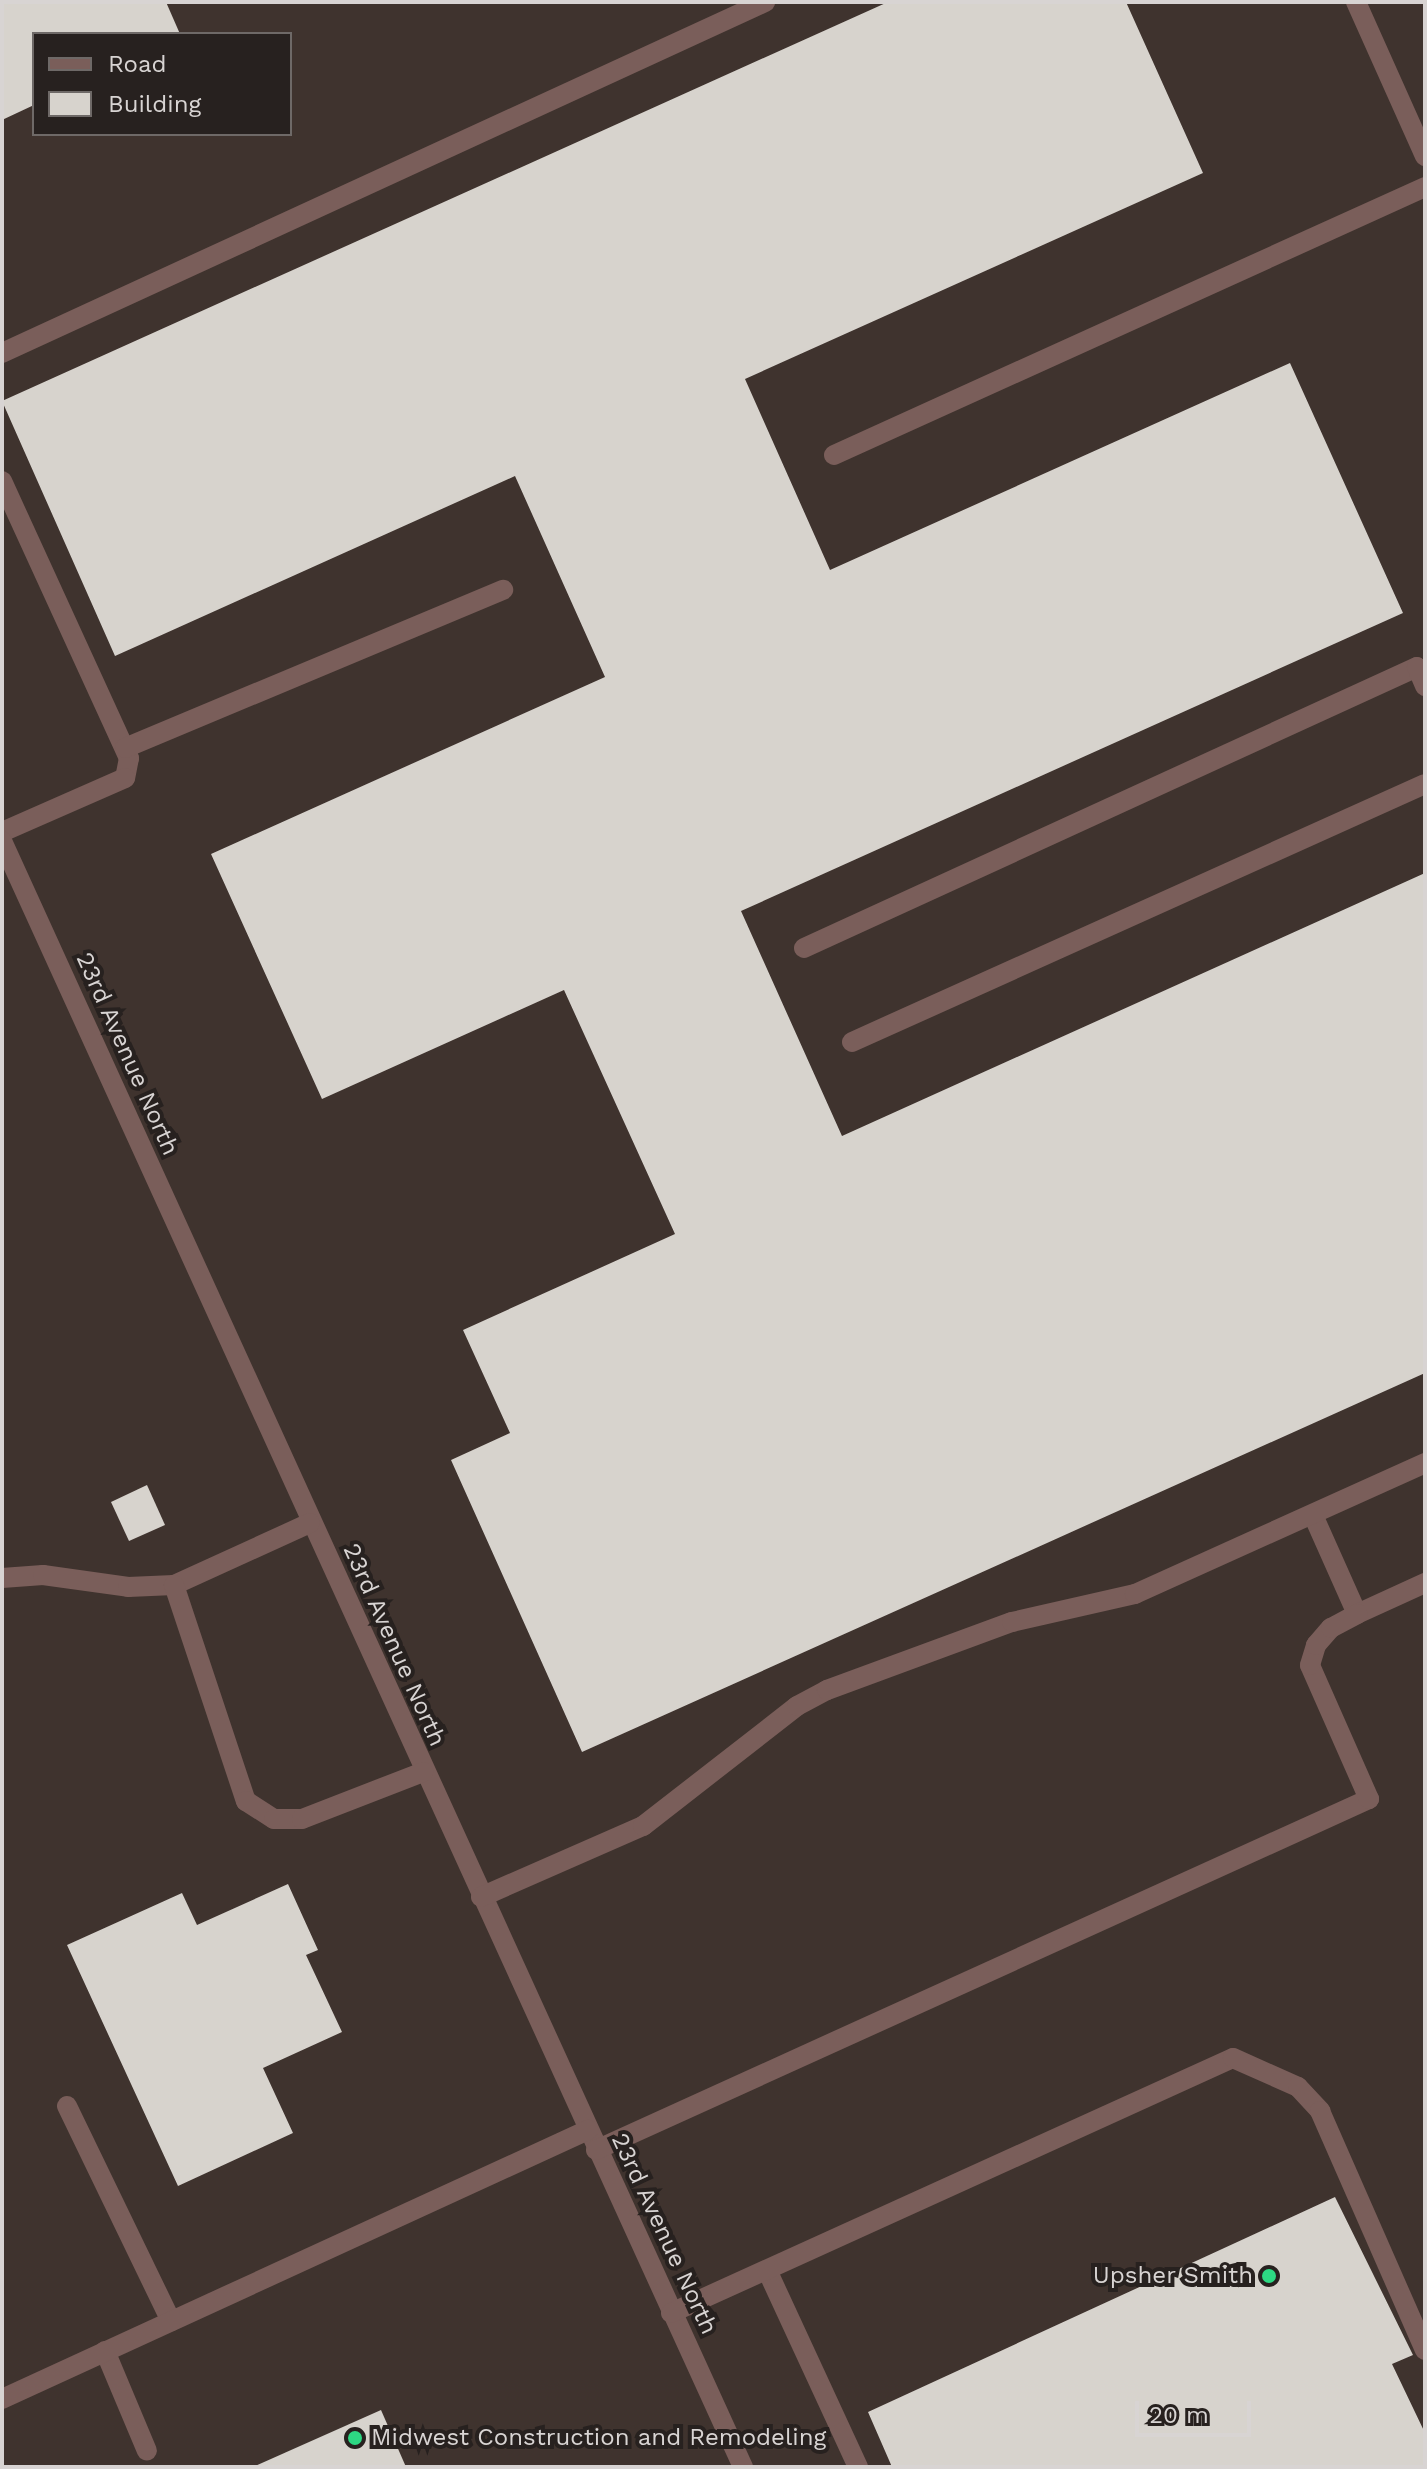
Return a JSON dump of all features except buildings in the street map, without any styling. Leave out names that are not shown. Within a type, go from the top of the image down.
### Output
[{"type":"street","points":[[2,353],[765,2]]},
{"type":"street","points":[[1356,2],[1425,156]]},
{"type":"street","points":[[834,455],[1425,187]]},
{"type":"street","points":[[2,481],[125,748],[125,778],[2,832]]},
{"type":"street","points":[[125,748],[503,590]]},
{"type":"street","points":[[804,948],[1417,667],[1425,686]]},
{"type":"street","points":[[852,1042],[1425,784]]},
{"type":"street","name":"23rd Avenue North","points":[[2,841],[423,1772],[743,2467]]},
{"type":"street","points":[[481,1897],[643,1826],[692,1793],[797,1706],[827,1690],[1012,1622],[1135,1594],[1425,1463]]},
{"type":"street","points":[[1313,1515],[1357,1614]]},
{"type":"street","points":[[2,1578],[43,1575],[128,1587],[174,1585],[310,1523]]},
{"type":"street","points":[[596,2150],[1369,1799],[1310,1665],[1316,1645],[1331,1628],[1425,1583]]},
{"type":"street","points":[[174,1585],[246,1801],[274,1819],[302,1819],[423,1772]]},
{"type":"street","points":[[671,2313],[1233,2058],[1288,2081],[1320,2111],[1425,2350]]},
{"type":"street","points":[[67,2106],[171,2321]]},
{"type":"street","points":[[2,2399],[588,2130]]},
{"type":"street","points":[[767,2270],[858,2467]]},
{"type":"street","points":[[105,2351],[147,2451]]},
{"type":"shaded area","points":[[2,2],[1425,2],[1425,2467],[2,2467]]},
{"type":"place","name":"Upsher Smith","points":[[1269,2276]]},
{"type":"place","name":"Midwest Construction and Remodeling","points":[[355,2438]]}]
